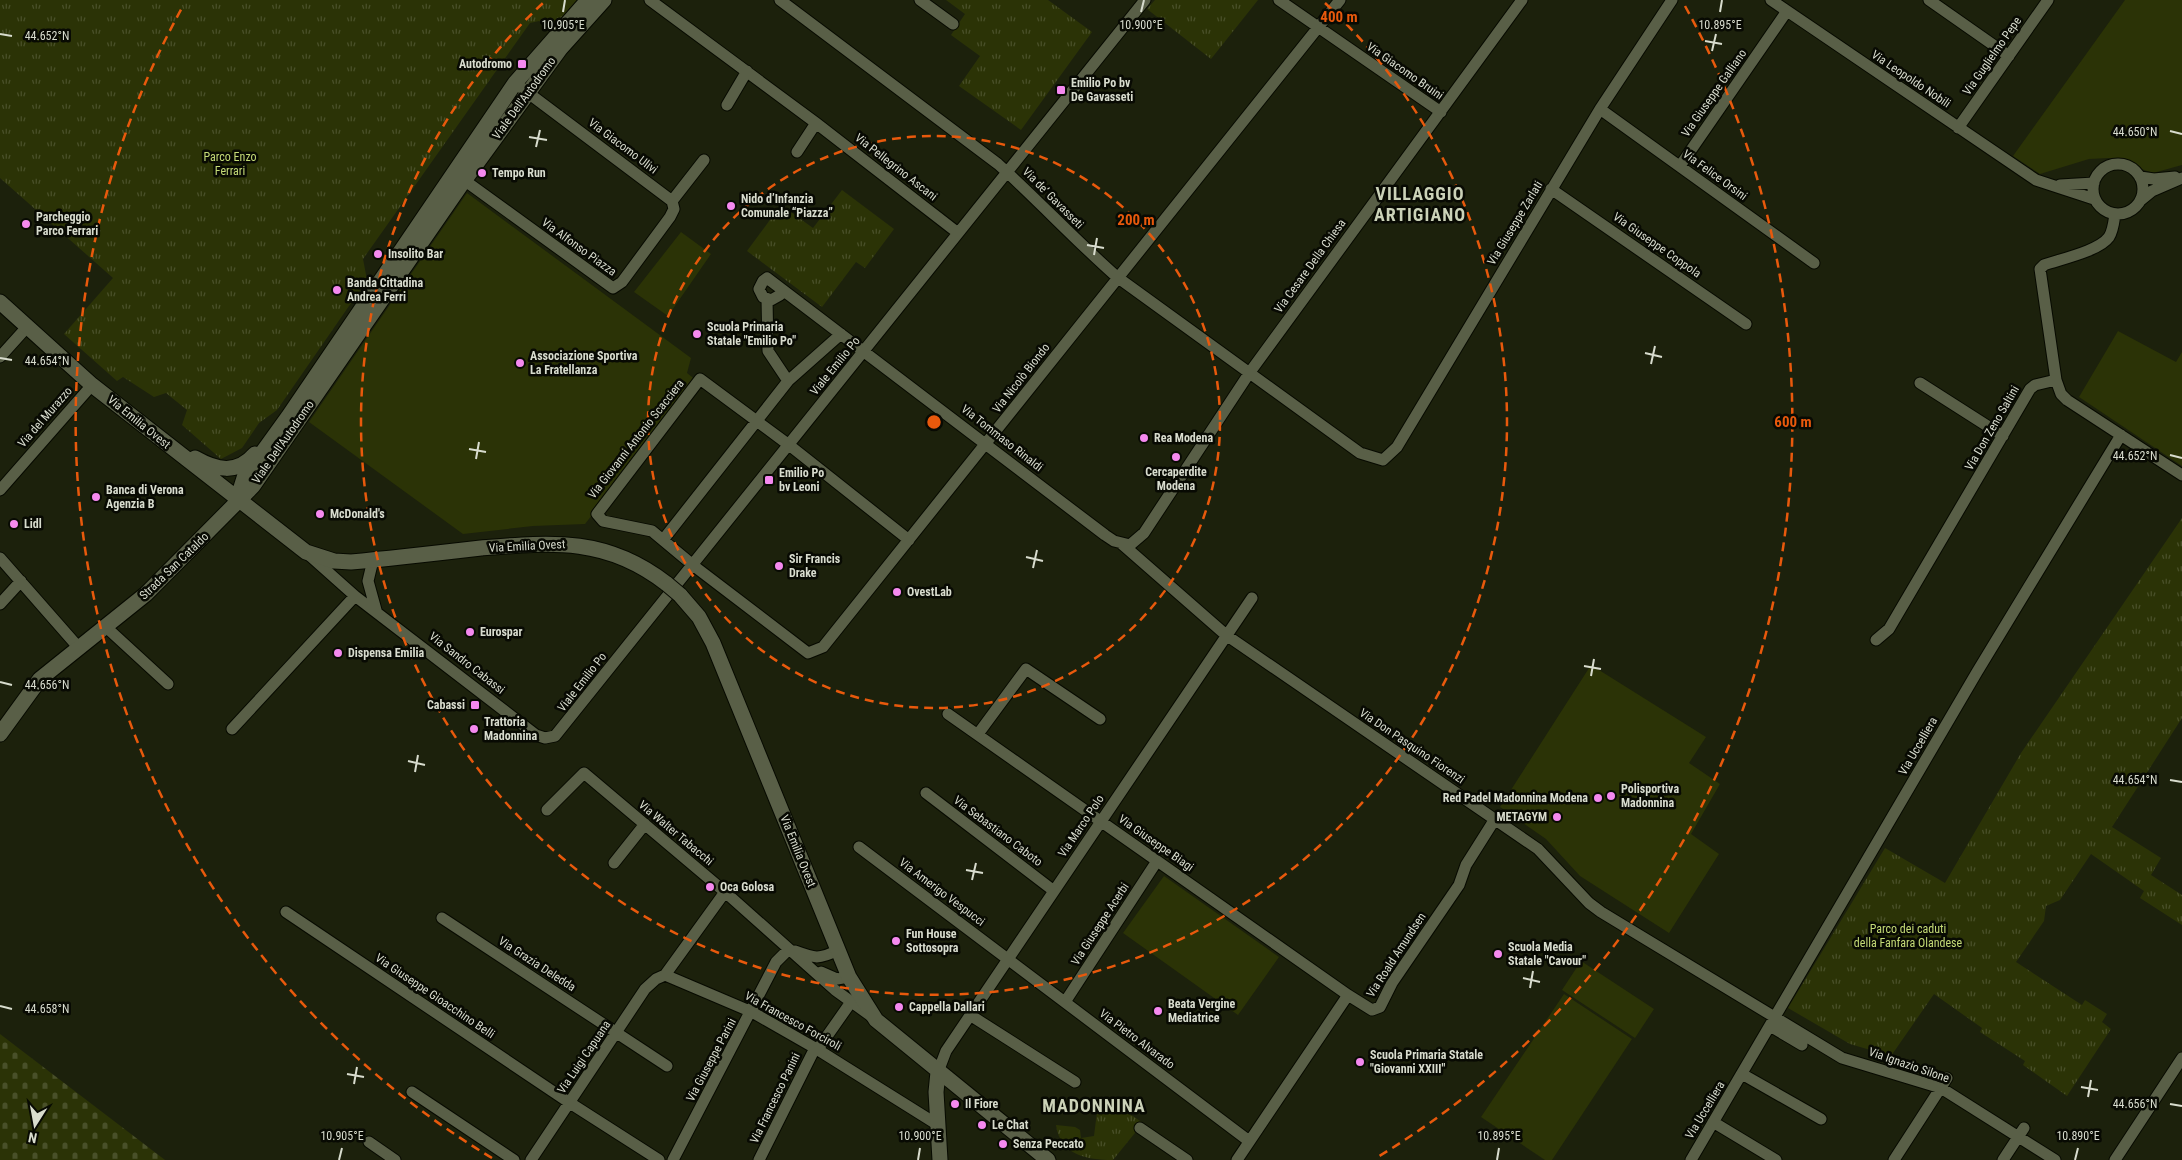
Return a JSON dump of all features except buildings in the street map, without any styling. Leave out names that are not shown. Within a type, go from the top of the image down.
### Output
[{"type":"street","name":"Viale Dell'Autodromo","points":[[445,197],[464,180],[528,92],[555,45],[588,0]]},
{"type":"street","name":"Viale Dell'Autodromo","points":[[237,500],[244,478],[445,197],[515,83],[604,0]]},
{"type":"street","name":"Via Pellegrino Ascani","points":[[650,0],[816,123],[958,233]]},
{"type":"street","name":"Via de’ Gavasseti","points":[[780,0],[1007,172],[1028,190],[1080,244],[1117,277],[1360,453],[1384,460]]},
{"type":"street","points":[[920,0],[953,24]]},
{"type":"street","name":"Viale Emilio Po","points":[[541,737],[551,738],[562,729],[1145,0]]},
{"type":"street","name":"Via Giacomo Bruini","points":[[1279,0],[1441,112]]},
{"type":"street","name":"Via Nicolò Biondo","points":[[694,566],[808,653],[824,647],[1117,277],[1340,0]]},
{"type":"street","name":"Via Cesare Della Chiesa","points":[[1122,544],[1130,545],[1144,533],[1250,372],[1522,0]]},
{"type":"street","name":"Via Giuseppe Zarlati","points":[[1384,460],[1397,447],[1600,109],[1672,0]]},
{"type":"street","name":"Via Leopoldo Nobili","points":[[1772,0],[2036,180],[2094,198]]},
{"type":"street","points":[[1929,0],[2009,56]]},
{"type":"street","name":"Via Guglielmo Pepe","points":[[1958,128],[2048,0]]},
{"type":"street","name":"Via Giuseppe Galliano","points":[[1680,166],[1787,11]]},
{"type":"street","points":[[727,105],[747,71]]},
{"type":"street","name":"Via Giacomo Ulivi","points":[[515,83],[672,201]]},
{"type":"street","name":"Via Felice Orsini","points":[[1600,109],[1814,264]]},
{"type":"street","points":[[797,152],[816,123]]},
{"type":"street","points":[[672,201],[704,160]]},
{"type":"street","points":[[2115,164],[2129,167],[2140,177],[2154,179],[2182,177],[2152,190],[2130,211],[2115,214],[2101,207],[2094,198],[2094,183],[2101,170],[2115,164]]},
{"type":"street","points":[[2140,177],[2143,191],[2141,200]]},
{"type":"street","name":"Via Alfonso Piazza","points":[[464,180],[613,288],[622,282],[670,217],[674,209],[672,201]]},
{"type":"street","name":"Via Leopoldo Nobili","points":[[2036,180],[2064,186],[2094,183]]},
{"type":"street","name":"Via Giuseppe Coppola","points":[[1552,189],[1746,324]]},
{"type":"street","points":[[2115,214],[2112,229],[2106,240],[2088,250],[2044,264],[2040,269],[2056,380],[2061,394],[2067,400],[2182,475]]},
{"type":"street","name":"Viale Dell'Autodromo","points":[[237,500],[254,486],[391,275]]},
{"type":"street","points":[[782,290],[776,298],[767,299],[763,297],[759,289],[766,278],[865,351]]},
{"type":"street","points":[[767,299],[768,351],[788,381]]},
{"type":"street","name":"Via Emilia Ovest","points":[[0,302],[92,385],[306,552],[334,561],[373,560],[539,543],[576,544],[624,557],[644,567],[667,584],[680,596],[704,626],[742,711],[849,977],[876,1020],[1048,1160]]},
{"type":"street","points":[[0,356],[27,327]]},
{"type":"street","points":[[663,540],[788,381],[842,334]]},
{"type":"street","name":"Via Tommaso Rinaldi","points":[[865,351],[1105,535],[1122,544],[1226,635]]},
{"type":"street","name":"Via Giovanni Antonio Scacciera","points":[[694,566],[652,531],[600,520],[597,514],[598,510],[700,379],[789,445],[909,540]]},
{"type":"street","name":"Via Don Zeno Saltini","points":[[1876,640],[1889,629],[2030,389],[2035,385],[2056,380]]},
{"type":"street","points":[[1920,383],[2004,436]]},
{"type":"street","name":"Via del Murazzo","points":[[0,490],[92,385]]},
{"type":"street","points":[[159,438],[209,466],[228,469],[247,462],[272,430],[284,423]]},
{"type":"street","name":"Via Uccelliera","points":[[1691,1160],[1977,672],[2121,435]]},
{"type":"street","points":[[252,511],[250,498],[254,486]]},
{"type":"street","name":"Strada San Cataldo","points":[[0,734],[40,679],[107,628],[160,580],[226,516],[237,500]]},
{"type":"street","name":"Via Sandro Cabassi","points":[[306,552],[355,596],[376,610],[541,737]]},
{"type":"street","points":[[0,558],[79,648]]},
{"type":"street","points":[[373,560],[368,581],[376,610]]},
{"type":"street","points":[[0,604],[21,581]]},
{"type":"street","points":[[232,729],[355,596]]},
{"type":"street","name":"Via Marco Polo","points":[[938,1072],[946,1051],[1252,598]]},
{"type":"street","points":[[107,628],[168,684]]},
{"type":"street","name":"Via Don Pasquino Fiorenzi","points":[[1226,635],[1538,849],[1589,903],[1601,912],[1773,1022]]},
{"type":"street","points":[[978,734],[1026,669],[1100,719]]},
{"type":"street","name":"Via Giuseppe Biagi","points":[[948,714],[1348,995]]},
{"type":"street","name":"Via Walter Tabacchi","points":[[547,810],[584,773],[851,1002],[876,1020]]},
{"type":"street","name":"Via Sebastiano Caboto","points":[[926,793],[1054,891]]},
{"type":"street","name":"Via Roald Amundsen","points":[[1237,1160],[1348,995],[1368,1008],[1375,1010],[1380,1007],[1392,983],[1459,885],[1466,865],[1495,819]]},
{"type":"street","points":[[614,863],[645,824]]},
{"type":"street","name":"Via Amerigo Vespucci","points":[[859,847],[1008,959]]},
{"type":"street","name":"Via Giuseppe Acerbi","points":[[1065,1002],[1157,861]]},
{"type":"street","points":[[665,976],[725,892]]},
{"type":"street","name":"Via Giuseppe Gioacchino Belli","points":[[286,912],[570,1103],[659,1160]]},
{"type":"street","name":"Via Grazia Deledda","points":[[442,918],[667,1066]]},
{"type":"street","name":"Via Walter Tabacchi","points":[[789,949],[815,958],[828,956],[838,950]]},
{"type":"street","name":"Via Walter Tabacchi","points":[[789,949],[826,976],[837,979],[849,977]]},
{"type":"street","name":"Via Giuseppe Parini","points":[[673,1160],[752,1012],[776,962],[789,949]]},
{"type":"street","name":"Via Pietro Alvarado","points":[[1008,959],[1249,1141]]},
{"type":"street","name":"Via Francesco Forciroli","points":[[665,976],[752,1012],[816,1049],[938,1125]]},
{"type":"street","name":"Via Luigi Capuana","points":[[531,1160],[645,989],[656,979],[665,976]]},
{"type":"street","name":"Via Francesco Panini","points":[[760,1160],[816,1049],[851,1002]]},
{"type":"street","points":[[970,1015],[1075,1082]]},
{"type":"street","points":[[1773,1022],[1802,1046]]},
{"type":"street","name":"Via Ignazio Silone","points":[[1773,1022],[1842,1058],[1944,1083],[2022,1132],[2056,1160]]},
{"type":"street","points":[[2115,1160],[2182,1058]]},
{"type":"street","points":[[938,1072],[936,1083],[940,1160]]},
{"type":"street","points":[[1742,1074],[1821,1119]]},
{"type":"street","points":[[1894,1160],[1944,1083]]},
{"type":"street","points":[[412,1092],[514,1160]]},
{"type":"street","points":[[1713,1122],[1776,1160]]},
{"type":"street","points":[[1140,1128],[1187,1160]]},
{"type":"street","points":[[2004,1160],[2022,1132]]},
{"type":"street","points":[[369,1142],[395,1160]]},
{"type":"green space","name":"Parco Enzo Ferrari","points":[[0,0],[577,0],[550,30],[539,21],[530,23],[363,259],[367,280],[277,410],[259,423],[242,448],[221,459],[182,425],[187,410],[166,393],[154,397],[123,377],[117,381],[64,334],[113,278],[0,178]]},
{"type":"green space","points":[[946,0],[1048,0],[1092,32],[1021,130],[959,86],[980,56],[951,35],[965,14]]},
{"type":"green space","points":[[1155,0],[1258,0],[1211,59],[1147,9]]},
{"type":"green space","points":[[2125,0],[2182,0],[2182,165],[2153,173],[2109,158],[2089,159],[2040,174],[2013,156]]},
{"type":"green space","points":[[842,190],[894,229],[865,268],[856,262],[822,307],[747,251],[781,205],[813,228]]},
{"type":"green space","name":"Associazione Sportiva La Fratellanza","points":[[467,193],[691,358],[687,373],[697,381],[585,524],[533,526],[463,534],[309,422]]},
{"type":"green space","points":[[681,232],[711,254],[668,316],[634,292]]},
{"type":"green space","points":[[2118,331],[2176,362],[2182,352],[2182,466],[2079,397]]},
{"type":"green space","name":"Parco dei caduti della Fanfara Olandese","points":[[2182,518],[2182,718],[2112,827],[2161,858],[2151,875],[2182,895],[2182,925],[2140,898],[2144,891],[2091,854],[2060,900],[2046,906],[2044,921],[2016,962],[2082,1005],[2085,1000],[2107,1014],[2102,1022],[2111,1029],[2067,1096],[2023,1065],[2025,1061],[1980,1032],[1982,1028],[1934,994],[1891,1056],[1850,1044],[1788,1008],[1885,848],[1945,883],[2021,753]]},
{"type":"green space","name":"Polisportiva Madonnina","points":[[1591,665],[1706,737],[1689,763],[1720,784],[1691,834],[1719,854],[1669,933],[1580,876],[1546,839],[1500,807]]},
{"type":"green space","points":[[1164,876],[1279,957],[1238,1015],[1123,933]]},
{"type":"green space","points":[[1581,961],[1654,1009],[1635,1038],[1562,990]]},
{"type":"green space","points":[[1564,994],[1632,1039],[1552,1160],[1545,1160],[1481,1117]]},
{"type":"green space","points":[[0,1034],[165,1160],[0,1160]]},
{"type":"green space","points":[[1099,1096],[1108,1099],[1143,1123],[1113,1160],[1094,1159],[1076,1154],[1063,1143],[1056,1125],[1075,1127],[1080,1130],[1081,1138],[1094,1136]]},
{"type":"place","name":"Autodromo","points":[[522,64]]},
{"type":"place","name":"Emilio Po bv De Gavasseti","points":[[1061,90]]},
{"type":"place","name":"Tempo Run","points":[[482,173]]},
{"type":"place","name":"Nido d’Infanzia Comunale “Piazza”","points":[[731,206]]},
{"type":"place","name":"Parcheggio Parco Ferrari","points":[[26,224]]},
{"type":"place","name":"Insolito Bar","points":[[378,254]]},
{"type":"place","name":"Banda Cittadina Andrea Ferri","points":[[337,290]]},
{"type":"place","name":"Scuola Primaria Statale \"Emilio Po\"","points":[[697,334]]},
{"type":"place","name":"Associazione Sportiva La Fratellanza","points":[[520,363]]},
{"type":"place","name":"Rea Modena","points":[[1144,438]]},
{"type":"place","name":"Cercaperdite Modena","points":[[1176,457]]},
{"type":"place","name":"Emilio Po bv Leoni","points":[[769,480]]},
{"type":"place","name":"Banca di Verona Agenzia B","points":[[96,497]]},
{"type":"place","name":"McDonald's","points":[[320,514]]},
{"type":"place","name":"Lidl","points":[[14,524]]},
{"type":"place","name":"Sir Francis Drake","points":[[779,566]]},
{"type":"place","name":"OvestLab","points":[[897,592]]},
{"type":"place","name":"Eurospar","points":[[470,632]]},
{"type":"place","name":"Dispensa Emilia","points":[[338,653]]},
{"type":"place","name":"Cabassi","points":[[475,705]]},
{"type":"place","name":"Trattoria Madonnina","points":[[474,729]]},
{"type":"place","name":"Polisportiva Madonnina","points":[[1611,796]]},
{"type":"place","name":"Red Padel Madonnina Modena","points":[[1598,798]]},
{"type":"place","name":"METAGYM","points":[[1557,817]]},
{"type":"place","name":"Oca Golosa","points":[[710,887]]},
{"type":"place","name":"Fun House Sottosopra","points":[[896,941]]},
{"type":"place","name":"Scuola Media Statale \"Cavour\"","points":[[1498,954]]},
{"type":"place","name":"Cappella Dallari","points":[[899,1007]]},
{"type":"place","name":"Beata Vergine Mediatrice","points":[[1158,1011]]},
{"type":"place","name":"Scuola Primaria Statale \"Giovanni XXIII\"","points":[[1360,1062]]},
{"type":"place","name":"Il Fiore","points":[[955,1104]]},
{"type":"place","name":"Le Chat","points":[[982,1125]]},
{"type":"place","name":"Senza Peccato","points":[[1003,1144]]},
{"type":"district","name":"VILLAGGIO ARTIGIANO","points":[[1420,203]]},
{"type":"district","name":"MADONNINA","points":[[1094,1105]]}]
